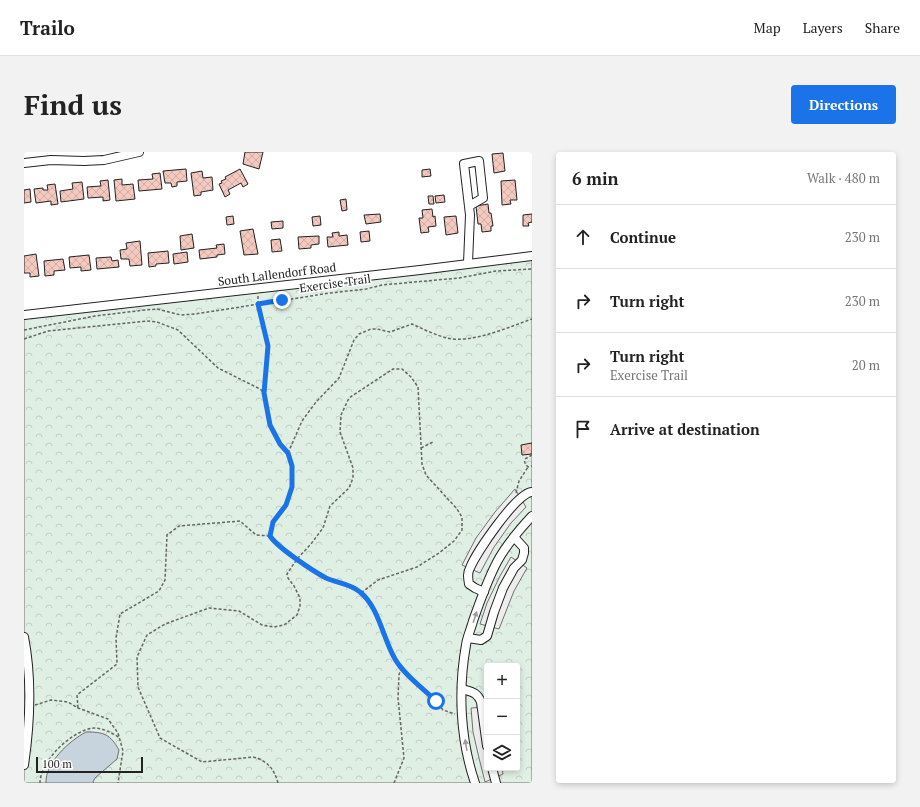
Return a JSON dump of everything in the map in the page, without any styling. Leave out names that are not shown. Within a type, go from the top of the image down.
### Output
[{"type":"street","points":[[24,163],[50,160],[104,160],[139,152]]},
{"type":"street","points":[[468,263],[470,215],[464,164],[479,161],[483,198],[469,206]]},
{"type":"street","name":"South Lallendorf Road","points":[[24,315],[532,256]]},
{"type":"street","points":[[484,592],[469,584],[469,569],[485,542],[516,503],[527,493],[532,492]]},
{"type":"street","points":[[475,783],[468,757],[462,715],[463,664],[468,638],[484,592],[498,561],[514,537],[532,516]]},
{"type":"street","points":[[468,638],[481,640],[487,636],[503,588],[514,568],[522,560],[524,548],[514,537]]},
{"type":"street","points":[[24,637],[29,710],[24,765]]},
{"type":"street","points":[[462,689],[476,693],[479,696],[486,735]]},
{"type":"street","points":[[493,771],[496,783]]},
{"type":"path","name":"Exercise Trail","points":[[24,330],[95,316],[156,309],[181,315],[366,289],[382,285],[459,278],[496,272],[532,269]]},
{"type":"path","points":[[258,288],[258,304],[268,346],[264,393],[270,425],[280,444],[288,453],[292,466],[292,487],[286,505],[273,522],[270,536]]},
{"type":"path","points":[[288,453],[302,421],[316,402],[339,378],[354,340],[359,334],[371,329],[390,332],[412,324],[448,338],[468,338],[485,335],[532,319]]},
{"type":"path","points":[[24,339],[48,331],[147,321],[156,322],[178,330],[218,368],[260,389],[264,393]]},
{"type":"path","points":[[278,783],[272,768],[260,758],[253,757],[202,762],[160,738],[138,687],[137,657],[147,635],[165,624],[209,608],[239,611],[262,626],[274,627],[284,626],[297,615],[300,606],[300,598],[287,574],[297,559],[323,528],[330,506],[349,488],[353,478],[353,468],[340,432],[341,415],[349,398],[393,369],[402,369],[411,377],[418,387],[422,464],[426,475],[462,517],[462,530],[454,541],[417,567],[378,580],[361,593]]},
{"type":"path","points":[[421,448],[433,442]]},
{"type":"path","points":[[528,467],[525,465],[525,459],[532,455]]},
{"type":"path","points":[[516,503],[516,491],[520,481],[528,467],[532,466]]},
{"type":"path","points":[[78,708],[77,695],[117,664],[116,638],[120,614],[159,591],[165,580],[167,534],[179,526],[240,522],[256,534],[270,536],[297,559],[326,578],[355,588],[361,593],[371,604],[401,668],[436,701],[443,710],[458,716],[462,715]]},
{"type":"path","points":[[394,783],[404,758],[398,698],[399,675],[401,668]]},
{"type":"path","points":[[29,710],[35,705],[51,700],[68,702],[78,708],[108,719],[120,738],[123,751],[118,783]]},
{"type":"path","points":[[40,783],[42,771],[54,752],[78,734],[94,728],[105,730],[120,738]]},
{"type":"green space","points":[[532,256],[532,783],[24,783],[24,315]]},
{"type":"shaded area","points":[[515,489],[526,507],[511,523],[494,547],[480,573],[462,565],[476,538],[495,512]]},
{"type":"shaded area","points":[[511,557],[527,568],[514,591],[499,629],[480,624],[487,603]]},
{"type":"shaded area","points":[[484,707],[484,771],[502,771],[503,774],[485,782],[473,732],[471,708]]},
{"type":"shaded area","points":[[86,732],[102,733],[113,740],[119,750],[117,759],[95,778],[94,783],[46,783],[49,768],[59,753],[72,741]]},
{"type":"building","points":[[245,152],[263,152],[259,169],[243,164]]},
{"type":"building","points":[[503,153],[505,171],[494,173],[492,154]]},
{"type":"building","points":[[186,169],[187,181],[177,182],[177,186],[172,187],[171,183],[165,183],[163,171]]},
{"type":"building","points":[[240,169],[248,184],[243,187],[241,183],[228,190],[230,194],[225,197],[219,184],[222,183],[221,181],[226,179],[225,177]]},
{"type":"building","points":[[430,169],[431,176],[422,177],[422,170]]},
{"type":"building","points":[[202,171],[203,178],[212,177],[213,190],[201,192],[201,195],[194,196],[191,173]]},
{"type":"building","points":[[160,173],[162,189],[139,191],[138,180],[153,179],[152,174]]},
{"type":"building","points":[[122,179],[122,185],[133,184],[135,199],[116,201],[114,180]]},
{"type":"building","points":[[108,180],[110,200],[103,201],[103,197],[88,198],[87,187],[101,186],[100,181]]},
{"type":"building","points":[[515,180],[517,200],[510,200],[511,204],[502,205],[501,181]]},
{"type":"building","points":[[82,182],[84,199],[61,202],[60,191],[73,189],[72,183]]},
{"type":"building","points":[[55,184],[58,204],[51,205],[51,201],[36,203],[34,189],[43,188],[43,190],[48,190],[47,185]]},
{"type":"building","points":[[30,189],[31,202],[24,203],[24,190]]},
{"type":"building","points":[[444,195],[445,202],[436,203],[435,196]]},
{"type":"building","points":[[428,196],[433,196],[434,204],[429,204]]},
{"type":"building","points":[[346,199],[347,210],[342,211],[340,200]]},
{"type":"building","points":[[488,204],[493,226],[491,226],[491,231],[482,232],[481,224],[478,224],[476,206]]},
{"type":"building","points":[[432,209],[433,217],[435,216],[436,226],[428,227],[429,232],[421,233],[419,218],[423,218],[422,210]]},
{"type":"building","points":[[380,214],[381,222],[366,224],[364,215]]},
{"type":"building","points":[[532,214],[532,222],[528,223],[529,226],[523,226],[523,215]]},
{"type":"building","points":[[233,216],[234,224],[227,225],[226,217]]},
{"type":"building","points":[[320,216],[321,225],[313,226],[312,217]]},
{"type":"building","points":[[456,216],[458,233],[446,235],[444,217]]},
{"type":"building","points":[[283,221],[283,228],[272,229],[271,222]]},
{"type":"building","points":[[253,229],[258,254],[244,255],[240,231]]},
{"type":"building","points":[[369,231],[370,241],[361,242],[360,232]]},
{"type":"building","points":[[339,232],[339,236],[347,235],[348,245],[328,247],[327,237],[333,237],[332,233]]},
{"type":"building","points":[[192,234],[194,248],[181,250],[180,236]]},
{"type":"building","points":[[319,236],[319,244],[311,245],[311,248],[299,249],[298,237]]},
{"type":"building","points":[[280,239],[282,251],[272,252],[271,240]]},
{"type":"building","points":[[140,241],[142,265],[130,266],[129,259],[121,259],[120,250],[127,249],[126,243]]},
{"type":"building","points":[[224,244],[225,254],[217,255],[217,257],[200,259],[199,250],[217,248],[216,245]]},
{"type":"building","points":[[168,251],[169,263],[156,264],[156,266],[149,267],[148,253]]},
{"type":"building","points":[[187,252],[188,262],[174,264],[173,254]]},
{"type":"building","points":[[36,254],[39,276],[30,277],[30,273],[24,273],[24,256]]},
{"type":"building","points":[[89,255],[91,270],[81,271],[81,267],[70,268],[69,257]]},
{"type":"building","points":[[111,257],[112,261],[118,260],[119,267],[97,269],[96,258]]},
{"type":"building","points":[[63,259],[65,270],[54,271],[54,275],[45,276],[44,261]]},
{"type":"building","points":[[532,443],[532,454],[522,455],[521,445]]},
{"type":"route","points":[[282,300],[258,304],[268,346],[264,393],[270,425],[280,444],[288,453],[292,466],[292,487],[286,505],[273,522],[270,536],[297,559],[326,578],[355,588],[361,593],[371,604],[401,668],[436,701]]}]
